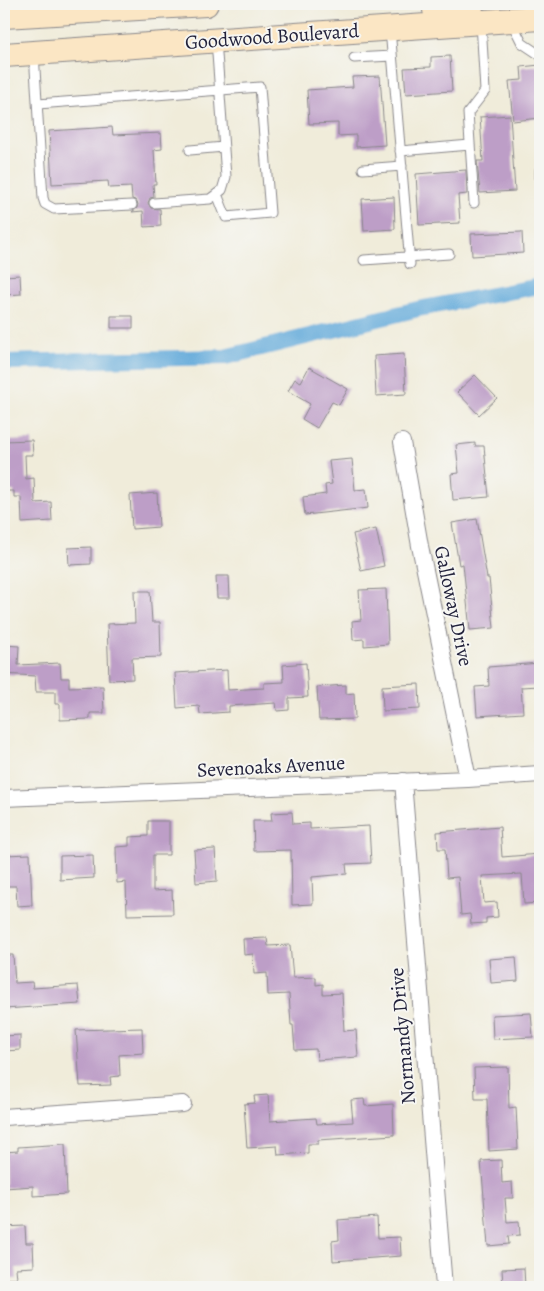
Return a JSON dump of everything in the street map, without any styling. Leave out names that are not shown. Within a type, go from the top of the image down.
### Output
[{"type":"main road","name":"Goodwood Boulevard","points":[[4,16],[102,7],[206,4]]},
{"type":"main road","points":[[275,36],[317,21],[366,14],[455,9],[471,6],[476,13]]},
{"type":"main road","points":[[34,53],[104,35],[113,25],[102,7]]},
{"type":"main road","name":"Goodwood Boulevard","points":[[4,55],[390,28],[476,13],[511,20],[540,18]]},
{"type":"street","name":"Galloway Drive","points":[[402,442],[420,546],[468,779]]},
{"type":"street","name":"Sevenoaks Avenue","points":[[4,798],[468,779],[540,774]]},
{"type":"street","name":"Normandy Drive","points":[[403,781],[444,1287]]},
{"type":"street","points":[[4,1117],[183,1104]]},
{"type":"lane","points":[[474,204],[468,112],[486,91],[476,13]]},
{"type":"lane","points":[[511,20],[522,43],[540,55]]},
{"type":"lane","points":[[390,28],[410,260]]},
{"type":"lane","points":[[154,203],[210,199],[222,190],[226,177],[216,40]]},
{"type":"lane","points":[[34,53],[43,198],[45,204],[54,209],[132,205]]},
{"type":"lane","points":[[354,58],[392,56]]},
{"type":"lane","points":[[38,108],[219,89],[260,87],[270,213],[226,217],[217,194]]},
{"type":"lane","points":[[400,151],[470,145]]},
{"type":"lane","points":[[190,150],[224,148]]},
{"type":"lane","points":[[363,169],[402,166]]},
{"type":"lane","points":[[540,170],[540,181]]},
{"type":"lane","points":[[364,260],[410,260],[449,254]]},
{"type":"building","points":[[450,56],[452,91],[406,94],[404,68],[431,67],[431,57]]},
{"type":"building","points":[[540,65],[540,118],[513,121],[509,81],[522,80],[521,67]]},
{"type":"building","points":[[380,76],[385,145],[356,147],[356,135],[338,136],[338,123],[309,124],[307,90],[353,87],[352,77]]},
{"type":"building","points":[[510,115],[515,191],[480,193],[477,161],[483,161],[480,117]]},
{"type":"building","points":[[112,127],[113,135],[161,133],[162,149],[154,150],[156,184],[153,184],[154,197],[150,198],[148,203],[151,208],[160,209],[161,226],[144,227],[143,211],[132,212],[137,208],[138,204],[132,199],[131,187],[109,188],[108,181],[52,184],[49,131]]},
{"type":"building","points":[[466,170],[467,194],[458,195],[460,223],[419,225],[416,174]]},
{"type":"building","points":[[394,197],[395,229],[364,231],[362,199]]},
{"type":"building","points":[[522,232],[523,253],[472,256],[471,234]]},
{"type":"building","points":[[20,275],[21,294],[4,295],[4,276]]},
{"type":"building","points":[[111,316],[133,316],[133,328],[111,328]]},
{"type":"building","points":[[404,354],[406,394],[376,396],[374,356]]},
{"type":"building","points":[[309,367],[348,389],[339,405],[332,402],[317,428],[302,419],[310,404],[288,391],[295,379],[301,382]]},
{"type":"building","points":[[475,375],[497,398],[479,415],[457,392]]},
{"type":"building","points":[[32,440],[33,455],[25,455],[26,479],[34,478],[35,503],[51,502],[52,521],[22,523],[21,497],[14,497],[14,491],[4,491],[4,441]]},
{"type":"building","points":[[475,443],[475,446],[484,446],[489,497],[453,500],[451,474],[459,473],[456,445]]},
{"type":"building","points":[[352,459],[355,490],[366,489],[368,508],[305,515],[303,497],[326,494],[325,485],[332,484],[329,461]]},
{"type":"building","points":[[157,493],[159,527],[132,529],[130,495]]},
{"type":"building","points":[[477,519],[487,578],[489,578],[494,628],[470,630],[463,564],[459,565],[452,523]]},
{"type":"building","points":[[376,529],[384,566],[361,571],[353,534]]},
{"type":"building","points":[[91,547],[91,564],[69,565],[68,548]]},
{"type":"building","points":[[216,576],[229,576],[230,598],[217,598]]},
{"type":"building","points":[[386,589],[388,644],[364,646],[364,639],[353,640],[352,621],[361,620],[359,590]]},
{"type":"building","points":[[134,591],[150,591],[152,622],[160,622],[161,657],[132,658],[133,679],[109,680],[107,624],[135,623]]},
{"type":"building","points":[[4,645],[19,646],[18,665],[60,663],[61,678],[69,678],[69,687],[103,686],[104,713],[90,713],[90,719],[60,720],[60,704],[55,704],[55,692],[36,692],[35,676],[4,674]]},
{"type":"building","points":[[306,663],[308,697],[289,698],[289,710],[277,711],[276,703],[229,706],[229,712],[200,714],[199,706],[177,708],[175,673],[227,670],[228,690],[264,688],[264,683],[284,682],[283,665]]},
{"type":"building","points":[[540,663],[540,686],[521,687],[523,713],[477,716],[475,687],[489,686],[488,667]]},
{"type":"building","points":[[419,684],[420,709],[383,711],[382,686]]},
{"type":"building","points":[[346,685],[346,694],[354,693],[355,719],[319,720],[317,687]]},
{"type":"building","points":[[292,812],[293,824],[310,823],[310,829],[369,826],[371,863],[346,864],[347,874],[312,877],[313,904],[292,905],[291,850],[254,851],[253,821],[272,821],[271,813]]},
{"type":"building","points":[[148,821],[169,821],[169,855],[153,855],[153,891],[172,890],[173,914],[127,915],[126,882],[117,883],[116,847],[129,846],[129,837],[148,836]]},
{"type":"building","points":[[500,827],[502,857],[540,854],[540,903],[524,904],[522,874],[482,876],[484,903],[497,902],[498,917],[486,918],[486,923],[471,924],[470,914],[461,915],[458,877],[447,878],[445,849],[438,849],[437,832]]},
{"type":"building","points":[[215,849],[217,881],[196,883],[194,850]]},
{"type":"building","points":[[30,854],[32,905],[17,906],[16,886],[4,886],[4,855]]},
{"type":"building","points":[[93,855],[94,878],[60,880],[60,856]]},
{"type":"building","points":[[267,938],[268,946],[290,945],[293,978],[316,977],[316,985],[323,984],[323,994],[342,993],[344,1031],[356,1030],[358,1057],[317,1060],[316,1049],[295,1050],[289,994],[268,995],[267,973],[254,974],[253,954],[244,955],[243,939]]},
{"type":"building","points":[[4,955],[13,955],[15,983],[32,982],[33,988],[78,985],[80,1004],[4,1009]]},
{"type":"building","points":[[516,957],[518,981],[491,983],[489,959]]},
{"type":"building","points":[[531,1013],[533,1037],[493,1039],[492,1015]]},
{"type":"building","points":[[142,1028],[143,1053],[119,1055],[120,1076],[110,1077],[111,1085],[80,1086],[76,1030]]},
{"type":"building","points":[[20,1035],[20,1050],[4,1051],[4,1036]]},
{"type":"building","points":[[508,1067],[509,1108],[516,1107],[518,1149],[489,1151],[487,1099],[475,1099],[474,1068]]},
{"type":"building","points":[[268,1095],[270,1121],[316,1118],[317,1124],[353,1122],[351,1100],[364,1099],[365,1106],[393,1104],[394,1135],[318,1140],[318,1144],[308,1144],[308,1153],[278,1155],[277,1146],[247,1148],[244,1104],[255,1103],[254,1096]]},
{"type":"building","points":[[65,1144],[67,1194],[33,1196],[33,1186],[5,1188],[4,1152],[18,1151],[18,1147]]},
{"type":"building","points":[[501,1160],[502,1183],[512,1182],[513,1198],[505,1198],[507,1222],[519,1221],[520,1235],[508,1236],[509,1244],[488,1246],[481,1161]]},
{"type":"building","points":[[377,1217],[378,1238],[400,1237],[401,1256],[333,1261],[332,1241],[339,1240],[338,1220]]},
{"type":"building","points":[[25,1226],[26,1243],[33,1243],[34,1267],[16,1268],[17,1279],[4,1279],[4,1227]]},
{"type":"building","points":[[524,1268],[525,1287],[503,1287],[502,1269]]},
{"type":"waterway","points":[[4,362],[225,357],[418,309],[540,286]]}]
